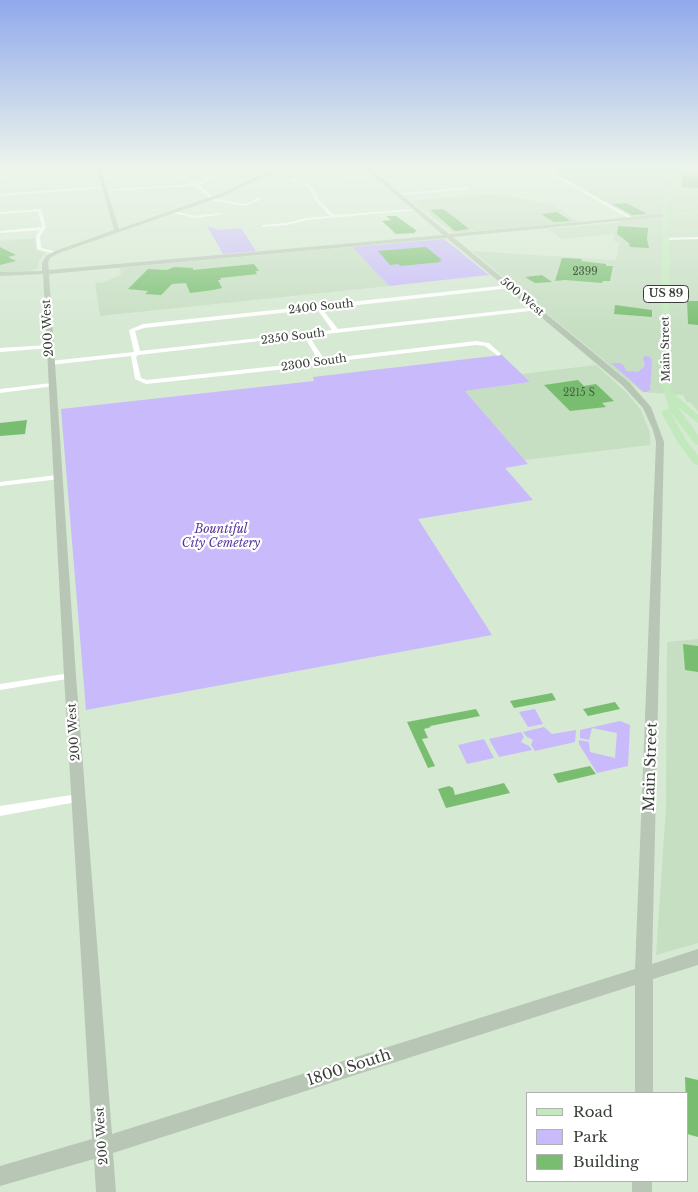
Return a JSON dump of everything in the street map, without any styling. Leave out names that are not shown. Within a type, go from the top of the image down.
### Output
[{"type":"main road","name":"Main Street","points":[[666,223],[665,371],[667,393],[664,408],[682,441],[698,462]]},
{"type":"main road","points":[[667,393],[698,420]]},
{"type":"main road","name":"US 89","points":[[667,393],[680,420],[698,442]]},
{"type":"street","points":[[43,223],[43,228],[38,236],[39,249],[54,253]]},
{"type":"street","points":[[115,223],[117,231]]},
{"type":"street","points":[[45,272],[45,260],[54,253],[142,223]]},
{"type":"street","points":[[264,226],[290,223]]},
{"type":"street","name":"500 West","points":[[432,223],[634,392],[650,415],[660,442]]},
{"type":"street","points":[[0,274],[45,272],[594,223]]},
{"type":"street","points":[[0,232],[43,228]]},
{"type":"street","points":[[666,239],[698,238]]},
{"type":"street","name":"200 West","points":[[45,272],[78,798],[106,1192]]},
{"type":"street","name":"2400 South","points":[[135,354],[137,352],[132,330],[134,328],[509,286]]},
{"type":"street","points":[[318,307],[336,332]]},
{"type":"street","name":"2350 South","points":[[50,363],[536,309]]},
{"type":"street","points":[[306,335],[322,361]]},
{"type":"street","points":[[485,343],[498,354]]},
{"type":"street","name":"2300 South","points":[[143,382],[485,343]]},
{"type":"street","points":[[0,350],[50,346]]},
{"type":"street","points":[[135,354],[133,357],[138,378],[143,382]]},
{"type":"street","points":[[0,391],[52,385]]},
{"type":"street","name":"Main Street","points":[[644,1092],[645,975],[660,442]]},
{"type":"street","points":[[0,484],[57,477]]},
{"type":"street","points":[[0,687],[70,676]]},
{"type":"street","points":[[0,812],[78,798]]},
{"type":"street","name":"1800 South","points":[[0,1176],[103,1146],[698,957]]},
{"type":"shaded area","points":[[440,223],[572,223],[453,233]]},
{"type":"shaded area","points":[[617,223],[698,223],[698,411],[690,402],[687,402],[683,395],[642,392],[472,251],[616,260],[619,243],[614,241],[614,234],[562,239],[548,229]]},
{"type":"shaded area","points":[[35,238],[37,251],[45,253],[39,260],[38,268],[29,271],[0,272],[0,241]]},
{"type":"shaded area","points":[[352,247],[389,286],[100,316],[95,283],[105,282],[121,274],[120,268]]},
{"type":"shaded area","points":[[596,365],[626,392],[641,410],[650,433],[650,445],[524,460],[465,391],[530,382],[522,374]]},
{"type":"shaded area","points":[[698,639],[698,943],[656,955],[666,808],[667,642]]},
{"type":"green space","points":[[207,226],[219,230],[241,228],[256,251],[223,254]]},
{"type":"green space","points":[[444,239],[489,275],[389,286],[352,247]]},
{"type":"green space","name":"Bountiful City Cemetery","points":[[502,355],[530,382],[465,391],[528,464],[505,468],[533,500],[418,519],[492,635],[86,710],[61,409],[314,381],[313,377]]},
{"type":"green space","points":[[648,356],[652,359],[650,390],[647,392],[644,392],[611,363],[620,363],[626,371],[638,372],[645,366],[643,357]]},
{"type":"green space","points":[[535,709],[543,724],[528,727],[519,712]]},
{"type":"green space","points":[[620,721],[630,725],[628,766],[597,773],[579,744],[579,740],[589,742],[590,752],[615,758],[617,733],[592,728],[589,740],[580,738],[580,730]]},
{"type":"green space","points":[[544,727],[552,734],[576,730],[575,742],[535,751],[531,745],[533,740],[523,732]]},
{"type":"green space","points":[[521,732],[524,737],[521,742],[532,750],[499,757],[489,739]]},
{"type":"green space","points":[[484,739],[494,758],[467,764],[458,745]]},
{"type":"building","points":[[384,223],[405,223],[417,231],[415,233],[396,234]]},
{"type":"building","points":[[445,223],[461,223],[469,229],[455,231]]},
{"type":"building","points":[[618,226],[648,228],[647,239],[649,248],[630,247],[629,243],[617,234]]},
{"type":"building","points":[[0,247],[16,255],[8,257],[16,261],[0,265]]},
{"type":"building","points":[[426,247],[442,262],[400,266],[398,264],[390,265],[378,251]]},
{"type":"building","points":[[562,258],[582,259],[581,261],[613,266],[610,281],[603,281],[602,283],[555,281]]},
{"type":"building","points":[[254,264],[259,271],[255,271],[257,274],[220,278],[221,280],[218,280],[222,288],[213,290],[190,293],[186,283],[172,284],[161,295],[145,294],[148,291],[128,289],[148,269],[167,270],[174,267],[193,268],[193,270]]},
{"type":"building","points":[[542,275],[552,282],[535,283],[525,277]]},
{"type":"building","points":[[687,301],[698,301],[698,325],[688,324]]},
{"type":"building","points":[[615,305],[652,310],[652,317],[614,314]]},
{"type":"building","points":[[578,380],[584,386],[596,384],[614,401],[602,403],[606,407],[570,411],[544,385]]},
{"type":"building","points":[[27,420],[25,434],[0,436],[0,423]]},
{"type":"building","points":[[683,644],[698,646],[698,672],[685,670]]},
{"type":"building","points":[[552,693],[556,700],[514,708],[510,701]]},
{"type":"building","points":[[615,702],[620,709],[588,716],[583,709]]},
{"type":"building","points":[[476,709],[480,716],[430,726],[424,729],[428,738],[422,739],[435,766],[428,768],[407,722]]},
{"type":"building","points":[[590,766],[596,774],[558,783],[553,774]]},
{"type":"building","points":[[504,783],[510,793],[446,808],[438,789],[449,786],[453,788],[455,795]]},
{"type":"building","points":[[685,1077],[698,1080],[698,1137],[688,1134],[688,1092],[686,1092]]}]
